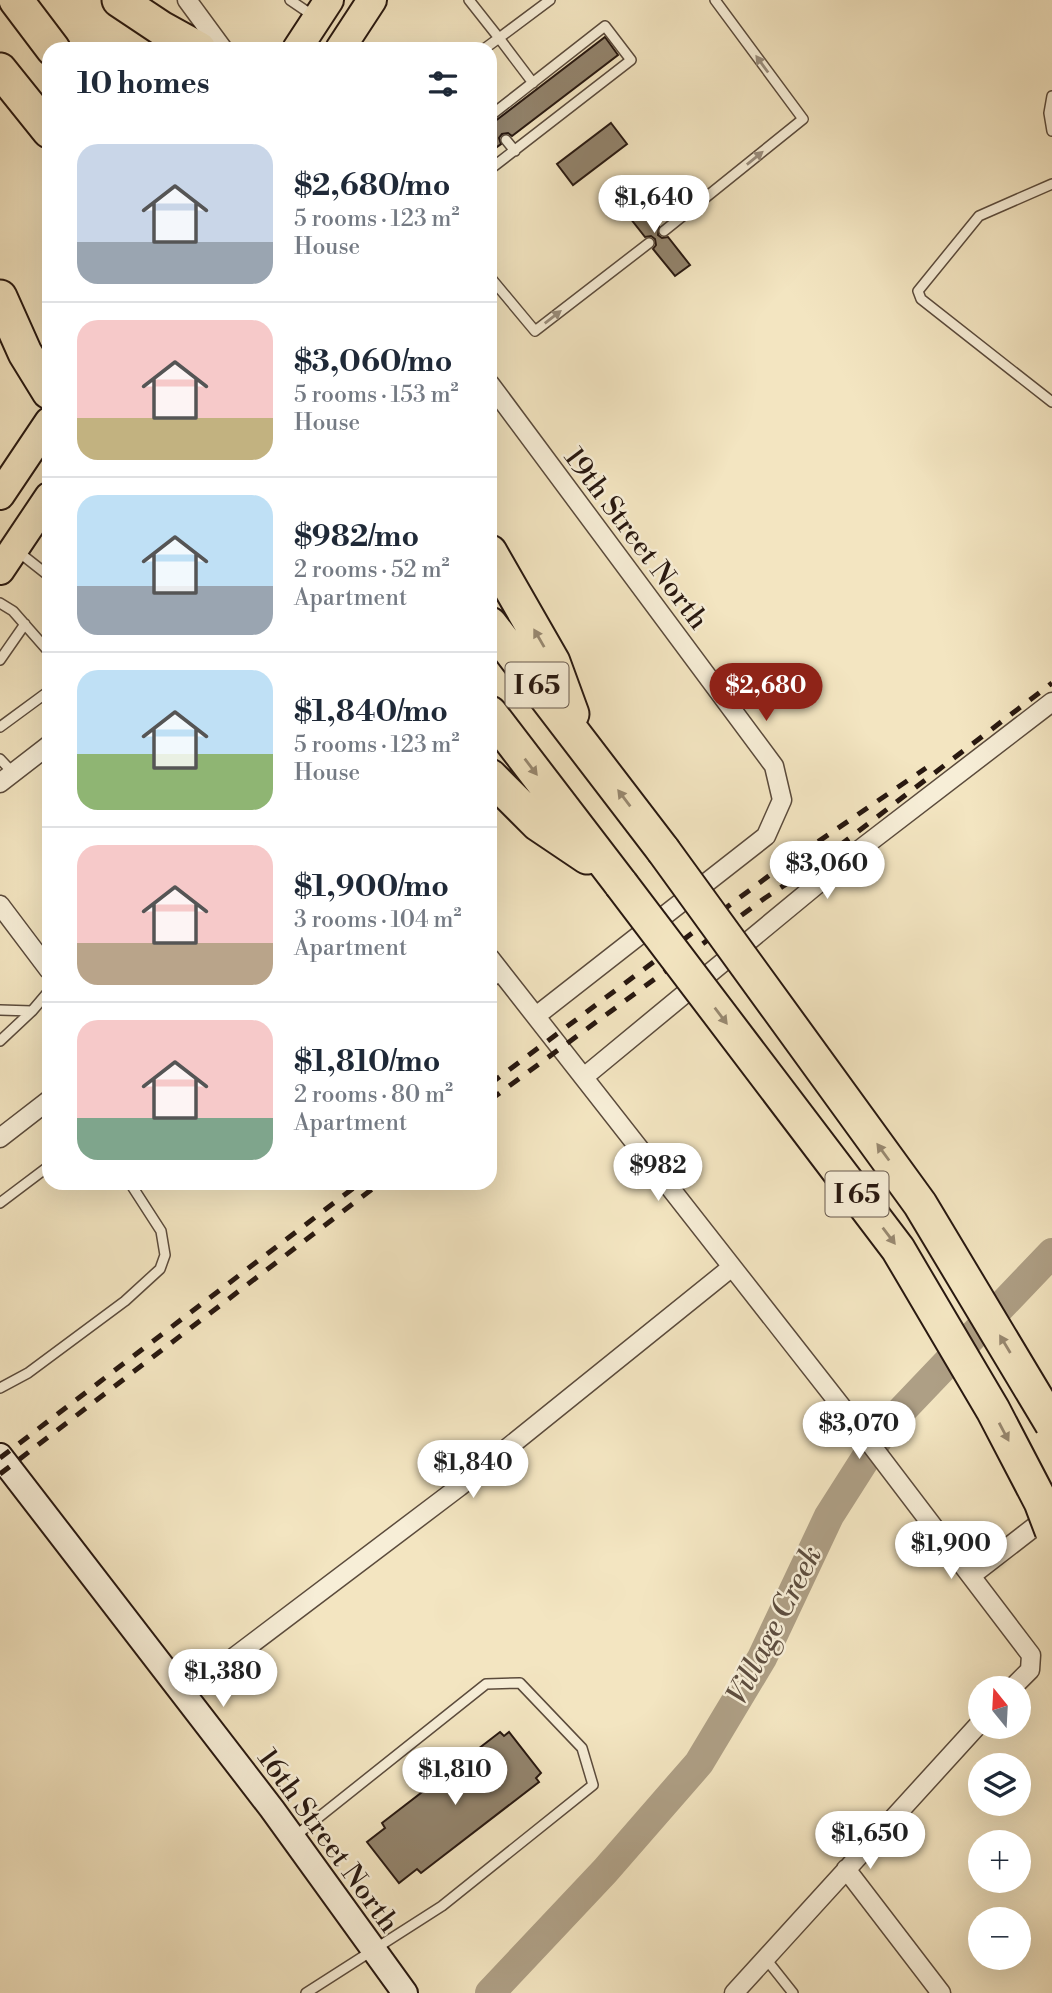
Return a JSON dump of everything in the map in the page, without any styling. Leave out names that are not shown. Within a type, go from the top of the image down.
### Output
[{"type":"highway","points":[[16,0],[48,42]]},
{"type":"highway","points":[[119,0],[186,42]]},
{"type":"highway","points":[[0,70],[42,122]]},
{"type":"highway","points":[[0,297],[25,354],[42,381]]},
{"type":"highway","points":[[497,564],[553,662],[584,746]]},
{"type":"highway","name":"I 65","points":[[497,633],[663,850],[920,1205],[1052,1424]]},
{"type":"highway","name":"I 65","points":[[497,722],[898,1249],[993,1410],[1041,1502],[1052,1531]]},
{"type":"highway","points":[[497,783],[538,824],[615,878]]},
{"type":"main road","points":[[345,42],[372,0]]},
{"type":"main road","points":[[302,42],[323,9]]},
{"type":"main road","points":[[0,495],[42,432]]},
{"type":"main road","points":[[7,559],[42,507]]},
{"type":"street","points":[[189,1],[218,42]]},
{"type":"street","name":"19th Street North","points":[[497,393],[774,766],[782,800],[766,836],[536,1016]]},
{"type":"street","points":[[584,1077],[854,854],[1052,702]]},
{"type":"street","points":[[6,778],[42,751]]},
{"type":"street","points":[[0,905],[42,961]]},
{"type":"street","points":[[497,980],[536,1016],[856,1425],[1031,1655],[1030,1670],[1024,1676]]},
{"type":"street","points":[[0,1138],[42,1105]]},
{"type":"street","points":[[184,1695],[458,1487],[732,1268]]},
{"type":"street","name":"16th Street North","points":[[0,1456],[293,1838],[405,1993]]},
{"type":"street","points":[[971,1576],[1052,1513]]},
{"type":"street","points":[[734,1993],[968,1736]]},
{"type":"street","points":[[846,1869],[941,1993]]},
{"type":"lane","points":[[290,0],[323,9]]},
{"type":"lane","points":[[469,0],[538,82]]},
{"type":"lane","points":[[494,42],[550,0]]},
{"type":"lane","points":[[664,232],[803,119],[715,0]]},
{"type":"lane","points":[[497,115],[589,44],[605,26],[631,60],[497,164]]},
{"type":"lane","points":[[606,64],[613,74]]},
{"type":"lane","points":[[589,77],[597,87]]},
{"type":"lane","points":[[572,90],[580,99]]},
{"type":"lane","points":[[1052,96],[1049,113],[1052,131]]},
{"type":"lane","points":[[556,102],[565,112]]},
{"type":"lane","points":[[539,115],[547,125]]},
{"type":"lane","points":[[522,128],[531,138]]},
{"type":"lane","points":[[506,140],[514,151]]},
{"type":"lane","points":[[1052,184],[979,216],[919,291],[921,299],[1052,402]]},
{"type":"lane","points":[[497,285],[535,331],[649,243]]},
{"type":"lane","points":[[7,559],[42,573]]},
{"type":"lane","points":[[0,603],[25,624],[42,644]]},
{"type":"lane","points":[[0,660],[25,624]]},
{"type":"lane","points":[[0,727],[42,696]]},
{"type":"lane","points":[[0,759],[6,778]]},
{"type":"lane","points":[[0,1041],[42,999]]},
{"type":"lane","points":[[0,1010],[32,1011]]},
{"type":"lane","points":[[0,1203],[42,1172]]},
{"type":"lane","points":[[0,1388],[29,1373],[125,1301],[160,1269],[165,1255],[161,1231],[135,1190]]},
{"type":"lane","points":[[293,1838],[486,1684],[520,1683],[582,1748],[593,1785],[442,1906],[306,1993]]},
{"type":"lane","points":[[766,1959],[793,1993]]},
{"type":"building","points":[[605,37],[618,55],[512,136],[508,133],[502,134],[499,138],[501,144],[497,147],[497,120]]},
{"type":"building","points":[[611,123],[627,144],[573,185],[557,164]]},
{"type":"building","points":[[634,193],[659,226],[658,235],[662,238],[668,237],[690,265],[675,276],[653,249],[656,245],[655,239],[651,236],[645,237],[619,204]]},
{"type":"building","points":[[500,1732],[504,1736],[509,1732],[541,1773],[536,1778],[539,1782],[421,1873],[417,1869],[399,1883],[367,1842],[385,1828],[382,1823]]},
{"type":"waterway","name":"Village Creek","points":[[490,1993],[605,1871],[699,1763],[762,1658],[829,1516],[885,1428],[1052,1253]]},
{"type":"railway","points":[[497,1095],[765,898],[809,869],[1052,683]]},
{"type":"railway","points":[[497,1079],[778,869],[926,768]]},
{"type":"railway","points":[[0,1458],[351,1190]]},
{"type":"railway","points":[[0,1474],[371,1190]]}]
